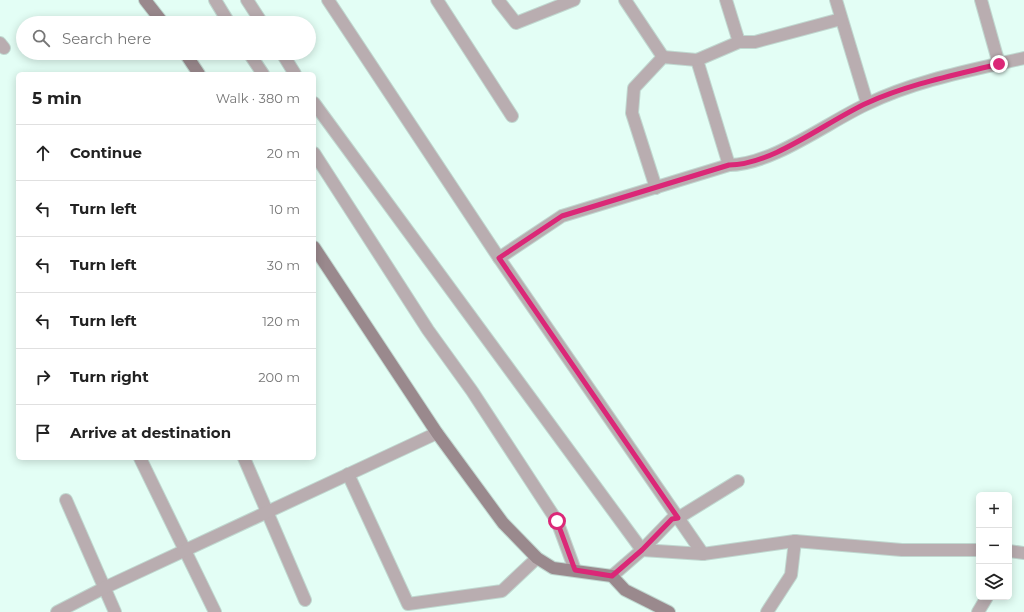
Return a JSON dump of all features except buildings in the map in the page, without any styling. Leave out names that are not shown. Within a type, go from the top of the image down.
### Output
[{"type":"street","points":[[145,0],[158,16]]},
{"type":"street","points":[[214,0],[225,16]]},
{"type":"street","points":[[248,0],[258,16]]},
{"type":"street","points":[[328,0],[499,258],[703,554]]},
{"type":"street","points":[[437,0],[512,116]]},
{"type":"street","points":[[498,0],[516,23],[574,0]]},
{"type":"street","points":[[625,0],[663,57]]},
{"type":"street","points":[[726,0],[739,42]]},
{"type":"street","points":[[836,0],[867,103]]},
{"type":"street","points":[[981,0],[999,64]]},
{"type":"street","points":[[663,57],[697,60],[739,42],[756,42],[841,19]]},
{"type":"street","points":[[656,188],[632,114],[634,88],[663,57]]},
{"type":"street","points":[[499,258],[562,216],[729,165],[741,165],[785,149],[867,103],[917,85],[1024,58]]},
{"type":"street","points":[[190,60],[198,72]]},
{"type":"street","points":[[253,60],[261,72]]},
{"type":"street","points":[[286,60],[294,72]]},
{"type":"street","points":[[697,60],[729,165]]},
{"type":"street","points":[[316,106],[642,550],[703,554],[795,541],[902,550],[976,550]]},
{"type":"street","points":[[316,156],[428,330],[481,404],[557,521],[575,570]]},
{"type":"street","points":[[316,250],[437,433],[503,523],[537,558],[553,568],[612,576],[625,590],[669,612]]},
{"type":"street","points":[[57,612],[184,550],[437,433]]},
{"type":"street","points":[[141,460],[215,612]]},
{"type":"street","points":[[245,460],[305,600]]},
{"type":"street","points":[[348,474],[408,604],[502,591],[537,558]]},
{"type":"street","points":[[612,576],[642,550],[672,519],[678,518],[738,481]]},
{"type":"street","points":[[66,500],[115,612]]},
{"type":"street","points":[[767,612],[791,575],[795,541]]},
{"type":"street","points":[[1012,551],[1024,552]]},
{"type":"street","points":[[978,612],[985,600]]},
{"type":"route","points":[[557,521],[575,570],[612,576],[642,550],[672,519],[678,518],[499,258],[562,216],[729,165],[741,165],[785,149],[867,103],[917,85],[999,64]]}]
